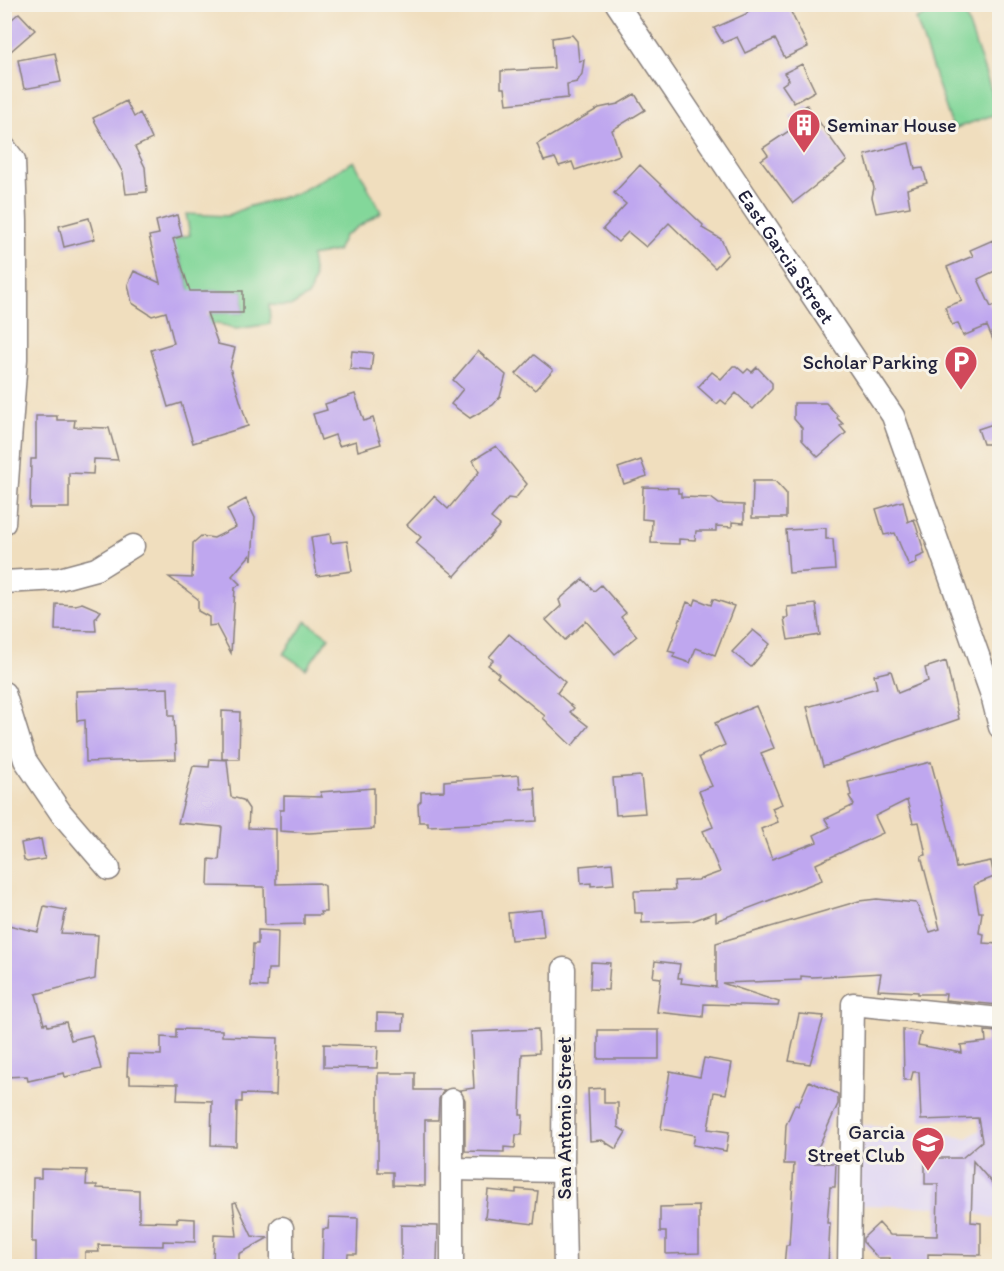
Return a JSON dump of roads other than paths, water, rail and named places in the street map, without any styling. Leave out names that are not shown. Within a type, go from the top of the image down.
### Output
[{"type":"street","name":"East Garcia Street","points":[[617,4],[893,416],[992,695],[999,727]]},
{"type":"street","points":[[4,147],[14,160],[16,221],[16,359],[4,524]]},
{"type":"street","points":[[4,582],[59,579],[96,569],[133,546]]},
{"type":"street","points":[[4,693],[26,759],[61,813],[109,868]]},
{"type":"street","name":"San Antonio Street","points":[[564,969],[565,1266]]},
{"type":"street","points":[[849,1266],[853,1004],[999,1019]]},
{"type":"street","points":[[452,1100],[452,1266]]},
{"type":"street","points":[[452,1169],[563,1171]]},
{"type":"street","points":[[282,1228],[282,1266]]},
{"type":"place","name":"Seminar House","points":[[804,154]]},
{"type":"place","name":"Scholar Parking","points":[[961,391]]},
{"type":"place","name":"Garcia Street Club","points":[[928,1172]]}]
